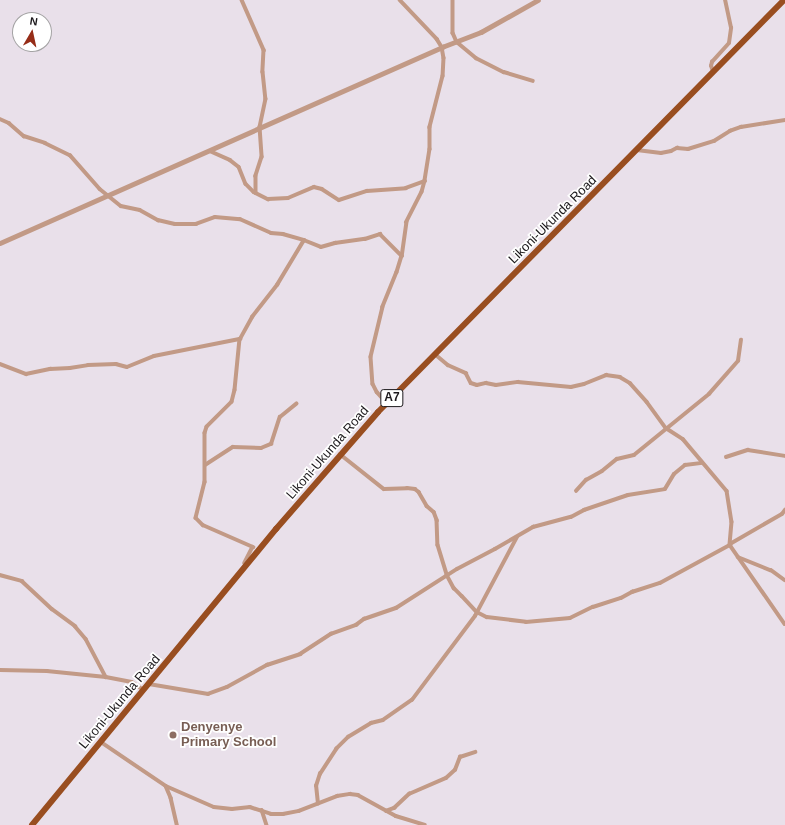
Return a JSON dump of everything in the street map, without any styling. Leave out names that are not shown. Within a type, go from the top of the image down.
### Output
[{"type":"highway","name":"Likoni-Ukunda Road","points":[[32,825],[340,454],[387,403],[784,0]]},
{"type":"street","points":[[242,0],[264,50],[263,72],[266,99],[260,127],[262,157],[256,176],[256,193]]},
{"type":"street","points":[[387,403],[377,392],[373,384],[370,357],[383,307],[402,256],[407,222],[422,192],[425,181],[430,149],[430,127],[443,76],[444,58],[442,47],[437,38],[400,0]]},
{"type":"street","points":[[453,0],[453,33],[457,42],[476,58],[504,72],[533,82]]},
{"type":"street","points":[[0,243],[442,47],[481,32],[538,0]]},
{"type":"street","points":[[713,72],[711,66],[712,62],[729,43],[731,28],[725,0]]},
{"type":"street","points":[[0,120],[9,123],[24,136],[45,143],[70,155],[100,188],[121,206],[140,210],[164,222],[190,224],[215,217],[228,217],[240,219],[271,233],[283,234],[321,247],[366,239],[380,234],[402,256]]},
{"type":"street","points":[[637,150],[661,153],[677,148],[688,149],[714,141],[730,131],[741,127],[785,120]]},
{"type":"street","points":[[210,151],[230,160],[239,167],[246,184],[256,193],[268,199],[288,198],[314,187],[322,189],[339,200],[367,191],[406,188],[425,181]]},
{"type":"street","points":[[238,578],[254,547],[202,525],[196,518],[205,482],[205,433],[207,427],[232,402],[235,390],[240,339],[252,316],[277,285],[304,240]]},
{"type":"street","points":[[0,364],[26,374],[50,369],[88,365],[116,364],[127,367],[154,356],[240,339]]},
{"type":"street","points":[[576,491],[586,480],[602,471],[617,459],[634,455],[709,394],[730,372],[738,361],[741,340]]},
{"type":"street","points":[[435,354],[448,365],[466,373],[471,383],[477,385],[486,383],[496,385],[518,382],[571,387],[584,384],[606,374],[620,377],[630,383],[647,402],[666,428],[683,439],[727,491],[732,522],[730,544],[737,557],[785,624]]},
{"type":"street","points":[[205,465],[233,447],[262,448],[270,444],[280,417],[296,404]]},
{"type":"street","points":[[726,458],[748,450],[785,456]]},
{"type":"street","points":[[340,454],[384,489],[407,488],[415,489],[419,492],[427,506],[434,512],[437,520],[438,545],[447,575],[454,588],[477,612],[487,617],[526,622],[570,618],[593,607],[660,583],[776,518],[785,510]]},
{"type":"street","points":[[149,684],[193,693],[208,694],[227,687],[267,665],[300,654],[331,634],[356,625],[364,619],[396,608],[447,575],[533,527],[571,517],[584,510],[628,495],[665,490],[674,474],[685,465],[702,463]]},
{"type":"street","points":[[318,804],[316,786],[320,774],[336,749],[348,736],[371,723],[383,720],[412,700],[477,612],[517,536]]},
{"type":"street","points":[[737,557],[771,570],[785,580]]},
{"type":"street","points":[[0,575],[22,581],[52,609],[75,626],[86,639],[106,677]]},
{"type":"street","points":[[0,670],[47,671],[106,677],[132,682],[144,690]]},
{"type":"street","points":[[101,742],[166,786],[214,807],[232,810],[250,807],[271,814],[283,814],[299,811],[337,796],[350,794],[358,795],[386,811],[425,825]]},
{"type":"street","points":[[386,811],[394,808],[409,794],[446,778],[455,770],[460,757],[475,752]]},
{"type":"street","points":[[166,786],[171,798],[177,825]]},
{"type":"street","points":[[262,810],[267,825]]},
{"type":"place","name":"Denyenye Primary School","points":[[173,735]]}]
